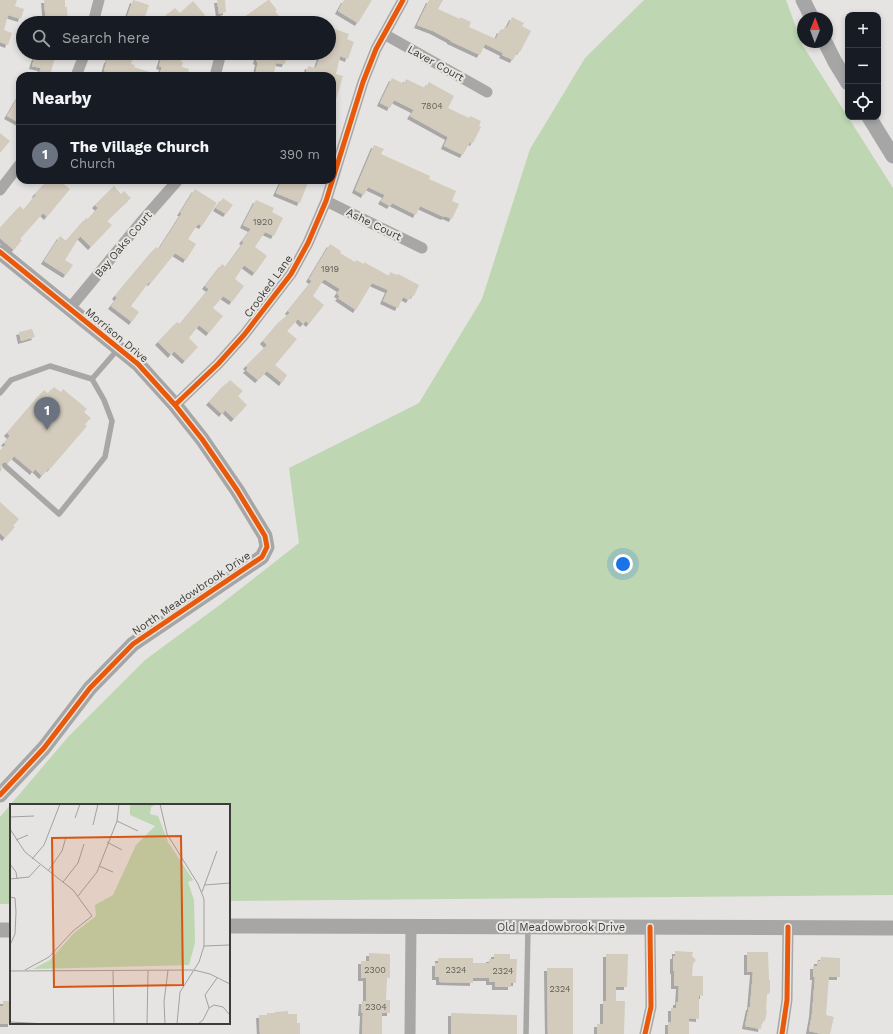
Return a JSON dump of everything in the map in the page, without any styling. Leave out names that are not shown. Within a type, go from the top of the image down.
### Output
[{"type":"main road","points":[[803,0],[809,12]]},
{"type":"main road","points":[[827,48],[845,78]]},
{"type":"main road","points":[[871,120],[893,156]]},
{"type":"main road","name":"Morrison Drive","points":[[0,252],[138,364],[175,405],[202,439],[241,497],[265,536],[267,547],[266,550]]},
{"type":"main road","name":"North Meadowbrook Drive","points":[[0,796],[44,748],[90,688],[134,644],[262,557],[266,550]]},
{"type":"main road","name":"Old Meadowbrook Drive","points":[[230,926],[893,928]]},
{"type":"street","points":[[95,16],[99,0]]},
{"type":"street","name":"Crooked Lane","points":[[336,168],[363,82],[376,49],[402,0]]},
{"type":"street","name":"Laver Court","points":[[384,34],[487,92]]},
{"type":"street","points":[[78,72],[82,60]]},
{"type":"street","points":[[216,72],[219,60]]},
{"type":"street","points":[[0,190],[16,169]]},
{"type":"street","name":"Bay Oaks Court","points":[[70,308],[174,184]]},
{"type":"street","name":"Crooked Lane","points":[[175,405],[218,364],[244,335],[291,274],[308,243],[331,184]]},
{"type":"street","name":"Ashe Court","points":[[326,200],[422,248]]},
{"type":"street","points":[[410,1034],[411,927]]},
{"type":"street","points":[[645,1034],[651,1008],[650,927]]},
{"type":"street","points":[[782,1034],[787,1000],[788,927]]},
{"type":"lane","points":[[92,379],[119,348]]},
{"type":"lane","points":[[0,393],[10,380],[50,366],[92,379],[104,400],[112,421],[105,457],[59,514],[5,466]]},
{"type":"lane","points":[[526,1034],[528,926]]},
{"type":"green space","points":[[644,0],[786,0],[797,30],[797,48],[804,48],[845,112],[845,120],[850,120],[893,188],[893,895],[230,901],[230,804],[11,804],[68,737],[145,660],[221,604],[299,543],[289,468],[419,403],[482,299],[530,149],[585,58]]},
{"type":"green space","points":[[10,805],[10,904],[0,904],[0,817]]},
{"type":"building","points":[[0,0],[17,0],[15,6],[24,9],[22,16],[16,16],[16,17],[8,15],[4,30],[12,33],[8,45],[0,42]]},
{"type":"building","points":[[44,0],[65,0],[68,16],[45,16]]},
{"type":"building","points":[[133,0],[149,5],[145,16],[127,16]]},
{"type":"building","points":[[217,0],[225,0],[226,12],[219,14]]},
{"type":"building","points":[[269,0],[277,10],[275,11],[279,16],[245,16]]},
{"type":"building","points":[[344,0],[372,0],[358,23],[338,11]]},
{"type":"building","points":[[429,0],[443,0],[438,9],[460,19],[460,17],[471,22],[469,27],[496,39],[500,30],[503,31],[505,26],[507,28],[512,17],[524,23],[522,26],[531,31],[520,52],[518,51],[513,60],[485,44],[480,55],[433,31],[417,25]]},
{"type":"building","points":[[193,1],[205,15],[166,15],[175,8],[180,13]]},
{"type":"building","points":[[336,29],[349,34],[347,39],[354,42],[348,59],[340,56],[336,74],[336,72],[306,72],[308,66],[316,68],[319,60],[336,60]]},
{"type":"building","points":[[34,60],[54,60],[51,72],[40,72],[41,68],[32,66]]},
{"type":"building","points":[[107,60],[132,60],[131,64],[135,65],[134,67],[150,72],[107,72],[104,71]]},
{"type":"building","points":[[161,60],[181,60],[181,62],[183,62],[182,67],[189,69],[188,72],[160,72],[162,67],[159,66]]},
{"type":"building","points":[[286,60],[285,64],[276,63],[274,72],[256,72],[258,62],[256,61]]},
{"type":"building","points":[[336,74],[343,76],[336,100]]},
{"type":"building","points":[[392,78],[404,84],[406,79],[425,88],[429,82],[454,96],[448,108],[469,118],[470,116],[481,121],[479,126],[481,127],[473,143],[470,142],[463,155],[444,146],[448,137],[410,116],[414,110],[394,100],[390,108],[380,103]]},
{"type":"building","points":[[16,101],[16,121],[7,116]]},
{"type":"building","points":[[0,133],[10,141],[0,153]]},
{"type":"building","points":[[374,145],[384,149],[381,154],[430,176],[429,179],[456,191],[452,201],[459,204],[452,219],[420,206],[416,215],[392,203],[390,206],[381,201],[385,195],[368,187],[364,195],[355,190]]},
{"type":"building","points":[[44,184],[64,184],[70,189],[47,217],[43,213],[20,239],[22,240],[14,250],[0,238],[0,228],[20,206],[24,210],[36,195],[35,194]]},
{"type":"building","points":[[280,184],[307,184],[300,203],[276,193]]},
{"type":"building","points":[[114,186],[121,194],[124,191],[131,198],[107,221],[112,225],[91,247],[80,236],[65,260],[73,265],[66,275],[44,261],[60,236],[66,241],[86,218],[88,219],[98,208],[95,205]]},
{"type":"building","points":[[195,189],[217,203],[202,226],[198,224],[188,239],[196,244],[186,260],[175,253],[151,283],[149,282],[131,306],[139,312],[132,322],[111,306],[117,298],[115,296],[156,247],[159,249],[182,213],[180,213]]},
{"type":"building","points":[[223,198],[233,205],[226,214],[216,208]]},
{"type":"building","points":[[256,200],[274,208],[272,212],[283,218],[274,236],[265,232],[255,247],[267,256],[255,273],[244,265],[235,279],[244,286],[232,302],[223,296],[213,308],[223,316],[209,333],[199,325],[189,338],[198,347],[185,361],[174,351],[171,355],[158,342],[177,322],[180,324],[209,289],[205,286],[222,264],[226,267],[244,242],[242,241],[251,229],[243,225]]},
{"type":"building","points":[[330,244],[341,251],[340,253],[355,262],[356,260],[364,264],[364,262],[389,276],[390,272],[397,275],[398,274],[419,285],[414,296],[412,295],[409,300],[403,297],[398,308],[383,301],[388,290],[372,283],[356,310],[338,298],[340,296],[337,294],[340,289],[324,279],[313,296],[324,305],[309,324],[306,321],[303,324],[298,319],[287,331],[297,339],[275,365],[287,375],[282,383],[267,371],[258,380],[246,370],[248,368],[246,366],[267,345],[263,341],[280,321],[290,313],[288,311],[312,281],[309,279]]},
{"type":"building","points":[[32,329],[35,337],[21,341],[19,332]]},
{"type":"building","points":[[230,380],[243,391],[238,396],[247,405],[234,419],[225,410],[222,414],[209,402]]},
{"type":"building","points":[[54,387],[61,392],[63,389],[87,409],[84,412],[91,418],[85,424],[87,426],[50,469],[49,468],[42,476],[35,469],[33,472],[14,456],[8,463],[4,462],[2,464],[2,469],[0,472],[0,451],[10,436],[7,433],[44,390],[48,393]]},
{"type":"building","points":[[0,502],[19,519],[13,526],[15,527],[5,538],[0,533]]},
{"type":"building","points":[[675,951],[693,952],[692,956],[696,960],[693,964],[692,976],[703,976],[703,996],[699,995],[699,1019],[689,1018],[689,1034],[668,1034],[668,1022],[671,1022],[671,1008],[676,1008],[676,1002],[678,1002],[679,986],[674,986],[673,971],[673,956],[675,956]]},
{"type":"building","points":[[747,952],[768,952],[770,991],[769,994],[767,994],[767,1011],[765,1021],[762,1021],[761,1029],[745,1026],[750,1007],[753,972],[747,972]]},
{"type":"building","points":[[369,953],[390,954],[390,978],[387,978],[386,1000],[390,1000],[390,1013],[382,1013],[382,1034],[362,1034],[363,1013],[361,1013],[362,1001],[366,1001],[366,978],[361,978],[361,961],[369,961]]},
{"type":"building","points":[[494,954],[510,954],[510,959],[517,959],[516,983],[511,983],[511,987],[495,987],[495,982],[489,982],[489,978],[473,978],[473,983],[439,982],[439,977],[435,977],[435,963],[438,963],[438,958],[473,958],[473,963],[489,963],[489,959],[494,959]]},
{"type":"building","points":[[606,954],[628,954],[627,987],[616,987],[616,1001],[625,1001],[624,1034],[597,1034],[597,1024],[603,1024],[603,1001],[606,1001]]},
{"type":"building","points":[[821,957],[840,958],[840,977],[829,977],[826,1015],[834,1017],[830,1034],[809,1031],[815,977],[813,977],[813,966],[817,966],[817,961],[820,961]]},
{"type":"building","points":[[547,968],[573,968],[573,1034],[548,1034]]},
{"type":"building","points":[[3,1001],[10,1001],[10,1024],[0,1024],[0,1006],[3,1006]]},
{"type":"building","points":[[288,1011],[288,1014],[297,1014],[297,1023],[300,1023],[300,1034],[260,1034],[259,1015]]},
{"type":"building","points":[[451,1013],[517,1015],[517,1034],[451,1034]]},
{"type":"cycle path","points":[[336,169],[363,82],[376,49],[403,0]]},
{"type":"cycle path","points":[[175,405],[218,364],[244,335],[291,274],[308,243],[326,201],[331,184]]},
{"type":"cycle path","points":[[0,252],[138,364],[175,405],[202,439],[237,490],[265,536],[267,547],[262,557],[133,644],[90,688],[44,748],[0,795]]},
{"type":"cycle path","points":[[645,1034],[651,1007],[650,927]]},
{"type":"cycle path","points":[[782,1034],[787,1000],[788,927]]},
{"type":"place","name":"The Village Church","points":[[47,430]]}]
